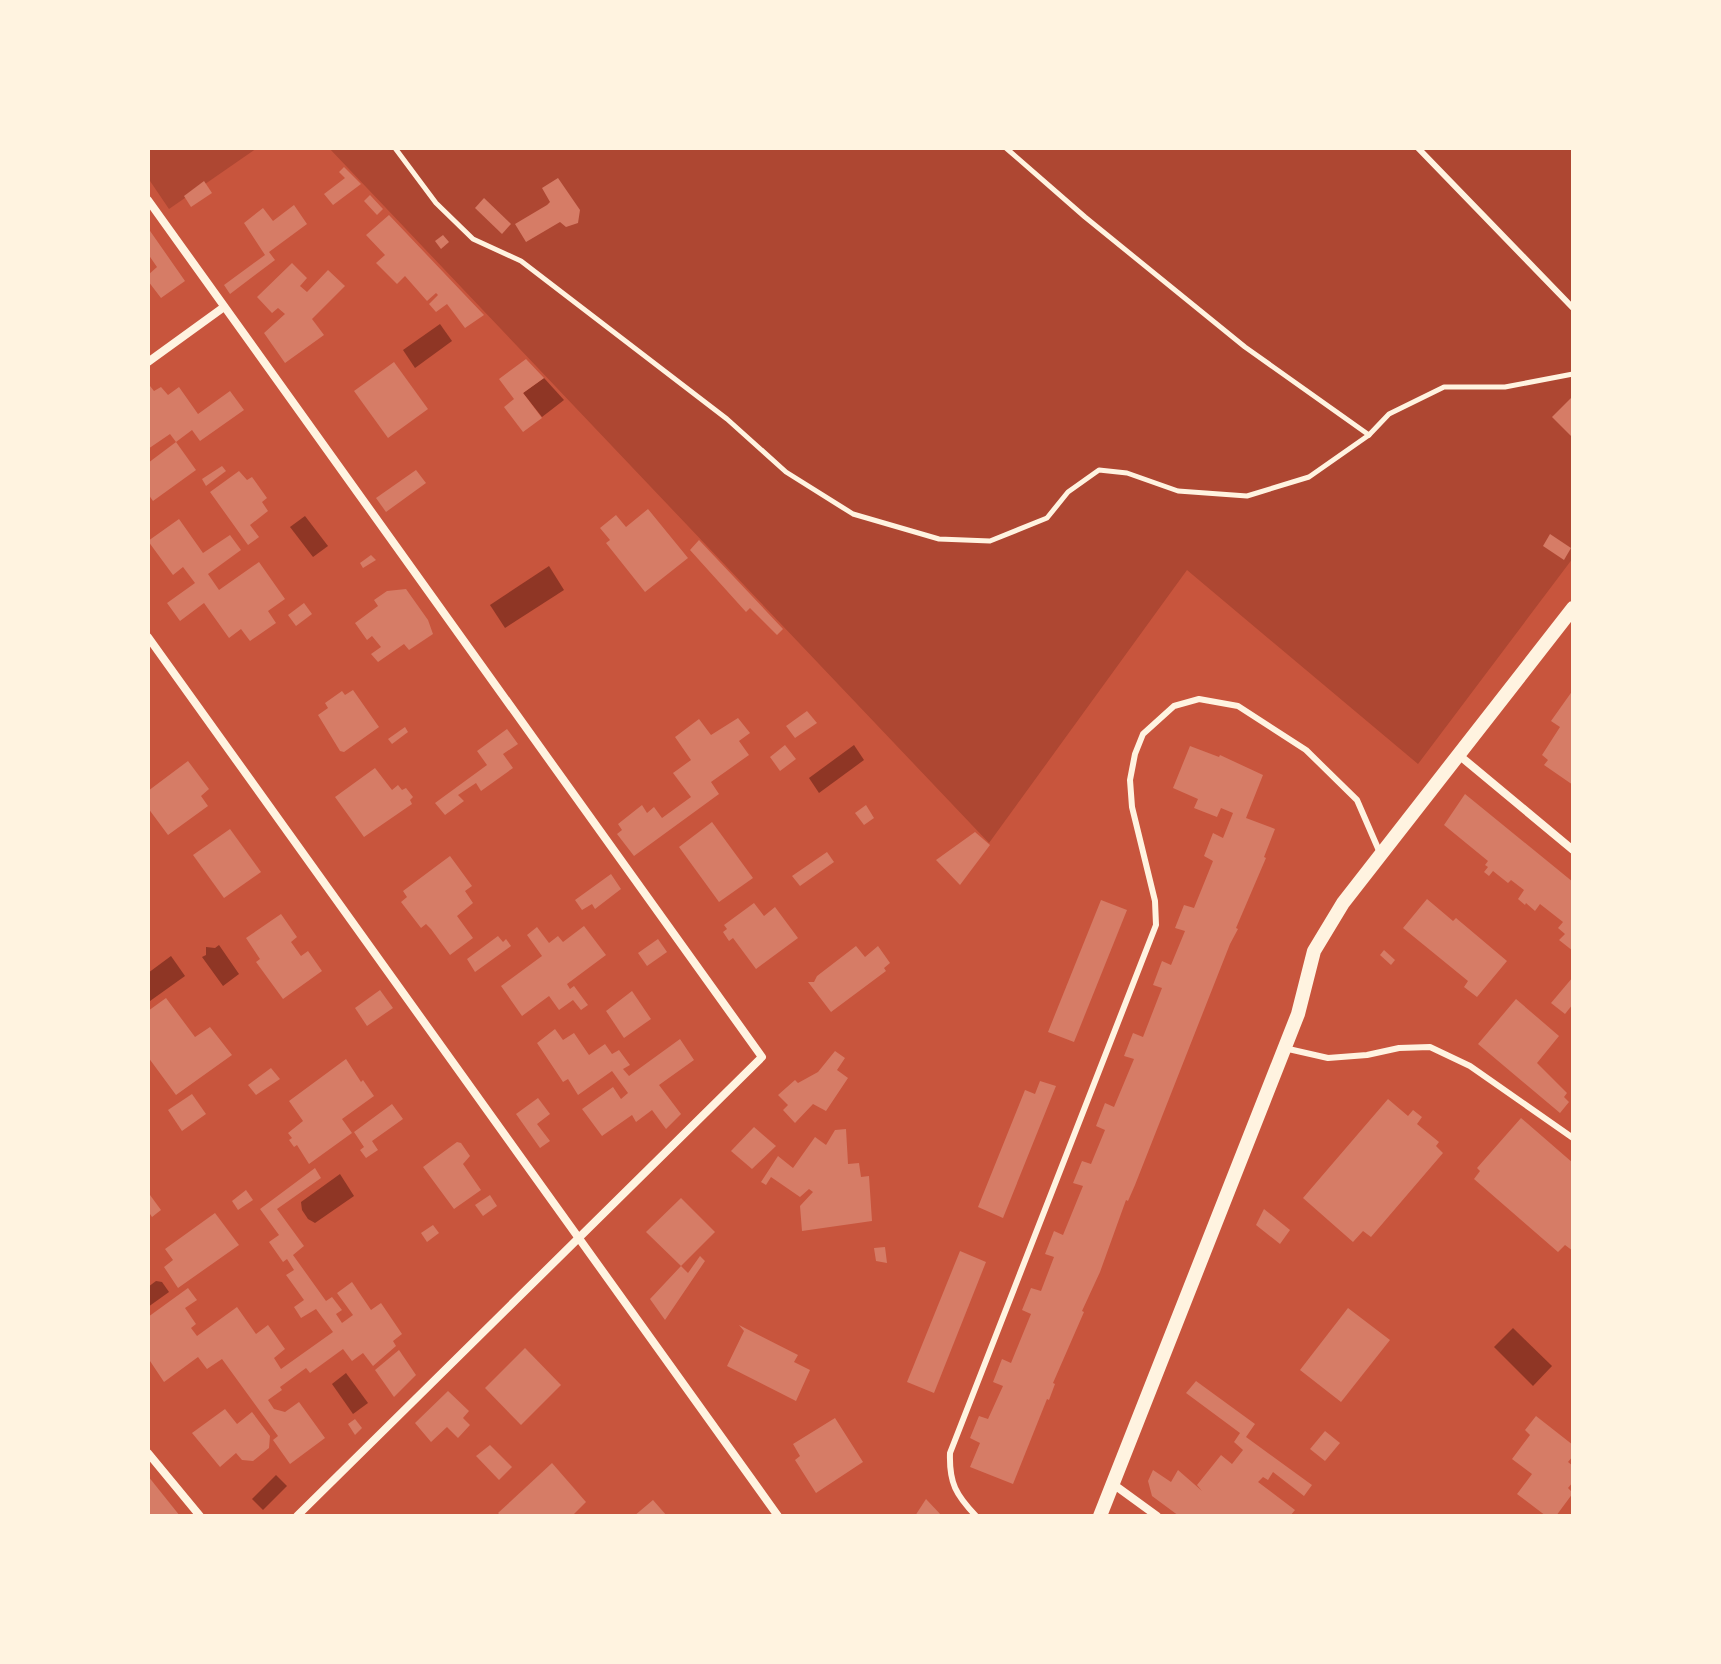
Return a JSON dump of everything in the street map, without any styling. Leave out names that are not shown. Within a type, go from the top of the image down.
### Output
[{"type":"street","points":[[148,200],[762,1057],[297,1516]]},
{"type":"street","points":[[148,362],[224,307]]},
{"type":"street","points":[[1100,1516],[1298,1014],[1314,951],[1343,903],[1573,608]]},
{"type":"street","points":[[148,637],[778,1516]]},
{"type":"street","points":[[1460,756],[1573,850]]},
{"type":"street","points":[[148,1453],[200,1516]]},
{"type":"street","points":[[1113,1484],[1157,1516]]},
{"type":"lane","points":[[1418,148],[1573,308]]},
{"type":"lane","points":[[976,1516],[961,1500],[949,1476],[950,1453],[1156,925],[1155,901],[1132,807],[1130,780],[1143,734],[1174,706],[1199,699],[1238,706],[1306,750],[1357,800],[1381,855]]},
{"type":"lane","points":[[1284,1048],[1328,1058],[1430,1047],[1470,1066],[1573,1138]]},
{"type":"path","points":[[395,148],[436,203],[473,239],[521,261],[727,419],[786,472],[853,514],[939,539],[990,541],[1047,518],[1068,492],[1099,470],[1127,473],[1178,491],[1247,496],[1309,477],[1369,435],[1389,414],[1444,387],[1505,387],[1573,374]]},
{"type":"path","points":[[1006,148],[1085,217],[1245,347],[1369,435]]},
{"type":"shaded area","points":[[148,148],[257,148],[169,209],[148,178]]},
{"type":"shaded area","points":[[329,148],[1573,148],[1573,558],[1418,764],[1187,570],[989,843]]},
{"type":"shaded area","points":[[440,324],[452,341],[415,368],[403,350]]},
{"type":"shaded area","points":[[544,378],[564,400],[542,417],[523,393]]},
{"type":"shaded area","points":[[305,516],[328,546],[313,557],[290,527]]},
{"type":"shaded area","points":[[549,566],[564,590],[505,628],[490,605]]},
{"type":"shaded area","points":[[854,745],[864,760],[819,793],[809,778]]},
{"type":"shaded area","points":[[219,945],[239,974],[223,986],[202,957],[206,955],[206,947]]},
{"type":"shaded area","points":[[171,956],[185,976],[150,1001],[148,973]]},
{"type":"shaded area","points":[[340,1174],[354,1196],[315,1223],[308,1219],[301,1202]]},
{"type":"shaded area","points":[[156,1281],[162,1282],[169,1292],[148,1307],[148,1287]]},
{"type":"shaded area","points":[[1513,1328],[1552,1366],[1533,1386],[1494,1347]]},
{"type":"shaded area","points":[[346,1373],[368,1403],[353,1414],[332,1384]]},
{"type":"shaded area","points":[[276,1475],[287,1486],[263,1510],[252,1499]]},
{"type":"building","points":[[344,167],[361,184],[333,205],[324,194],[345,178],[339,172]]},
{"type":"building","points":[[558,178],[580,210],[578,223],[566,227],[560,222],[526,242],[515,224],[550,202],[542,188]]},
{"type":"building","points":[[204,181],[212,193],[191,207],[184,196]]},
{"type":"building","points":[[370,195],[383,209],[377,215],[364,201]]},
{"type":"building","points":[[484,198],[511,224],[502,234],[475,208]]},
{"type":"building","points":[[294,205],[307,224],[269,252],[275,260],[230,294],[224,285],[265,255],[244,223],[263,208],[273,221]]},
{"type":"building","points":[[389,215],[484,315],[465,328],[447,304],[436,312],[429,304],[438,295],[436,293],[427,301],[405,276],[397,284],[376,263],[385,255],[366,235]]},
{"type":"building","points":[[148,228],[185,281],[161,298],[148,281],[148,275],[157,267],[148,254]]},
{"type":"building","points":[[443,235],[449,242],[441,249],[435,241]]},
{"type":"building","points":[[292,263],[307,278],[300,286],[307,292],[328,270],[345,286],[312,319],[324,335],[285,363],[264,333],[285,314],[278,308],[272,313],[257,297]]},
{"type":"building","points":[[526,359],[544,378],[523,393],[542,418],[523,432],[504,407],[514,399],[499,379]]},
{"type":"building","points":[[394,362],[428,409],[388,438],[354,391]]},
{"type":"building","points":[[150,386],[154,391],[161,387],[168,395],[179,387],[198,414],[230,391],[244,410],[200,441],[192,430],[176,442],[170,434],[148,449]]},
{"type":"building","points":[[1573,396],[1573,438],[1552,417]]},
{"type":"building","points":[[176,442],[196,470],[153,501],[148,494],[148,463]]},
{"type":"building","points":[[222,466],[226,471],[206,486],[202,479]]},
{"type":"building","points":[[416,470],[426,483],[386,512],[376,498]]},
{"type":"building","points":[[239,471],[247,480],[252,477],[267,498],[262,502],[268,511],[250,525],[259,537],[248,545],[210,492]]},
{"type":"building","points":[[648,509],[688,558],[645,592],[606,543],[610,540],[600,528],[616,515],[626,527]]},
{"type":"building","points":[[179,519],[203,553],[230,535],[241,550],[208,574],[219,590],[259,562],[285,599],[268,611],[276,623],[250,641],[241,629],[229,638],[204,603],[180,621],[167,603],[195,583],[183,567],[173,575],[148,541]]},
{"type":"building","points":[[1550,534],[1571,548],[1564,560],[1543,546]]},
{"type":"building","points":[[699,540],[783,629],[777,635],[750,608],[746,612],[690,550]]},
{"type":"building","points":[[371,555],[376,560],[363,568],[360,563]]},
{"type":"building","points":[[406,589],[428,620],[433,634],[409,650],[404,644],[378,662],[371,654],[381,647],[372,636],[367,640],[355,623],[378,606],[374,600],[387,591]]},
{"type":"building","points":[[304,603],[312,614],[296,626],[288,615]]},
{"type":"building","points":[[353,690],[379,727],[344,752],[340,751],[318,715],[328,708],[325,703],[342,691],[345,695]]},
{"type":"building","points":[[1573,690],[1573,785],[1544,765],[1548,760],[1542,755],[1560,727],[1551,721]]},
{"type":"building","points":[[807,711],[817,723],[795,738],[786,726]]},
{"type":"building","points":[[738,718],[750,733],[739,741],[749,755],[711,782],[719,794],[634,856],[617,834],[622,830],[618,824],[642,805],[647,813],[654,807],[662,818],[691,797],[673,773],[691,760],[675,737],[699,719],[711,735]]},
{"type":"building","points":[[405,727],[408,732],[392,744],[388,739]]},
{"type":"building","points":[[507,729],[518,744],[503,754],[513,768],[481,791],[476,783],[458,795],[464,801],[445,815],[435,803],[487,765],[477,751]]},
{"type":"building","points":[[785,745],[796,759],[780,771],[770,757]]},
{"type":"building","points":[[1190,746],[1220,755],[1263,775],[1246,818],[1275,829],[1238,929],[1013,1484],[970,1467],[980,1443],[970,1438],[979,1416],[988,1419],[1003,1386],[993,1382],[1002,1359],[1011,1363],[1031,1314],[1022,1310],[1031,1288],[1041,1291],[1054,1257],[1045,1254],[1054,1231],[1063,1235],[1083,1186],[1073,1183],[1082,1161],[1091,1164],[1105,1130],[1096,1126],[1105,1103],[1114,1107],[1134,1059],[1124,1056],[1133,1033],[1143,1037],[1162,988],[1153,985],[1162,961],[1171,965],[1185,931],[1175,928],[1184,905],[1194,908],[1213,861],[1204,856],[1213,833],[1223,838],[1233,813],[1221,808],[1217,817],[1194,808],[1198,799],[1173,788]]},
{"type":"building","points":[[188,761],[209,789],[201,796],[208,806],[168,835],[148,808],[148,791]]},
{"type":"building","points":[[375,768],[392,790],[398,785],[402,790],[406,788],[413,797],[410,800],[412,804],[364,837],[335,797]]},
{"type":"building","points":[[1465,794],[1573,882],[1573,951],[1559,940],[1565,934],[1558,928],[1563,922],[1540,904],[1535,911],[1525,905],[1518,899],[1524,890],[1511,880],[1508,883],[1493,871],[1489,876],[1484,872],[1488,861],[1444,825]]},
{"type":"building","points":[[866,805],[874,818],[864,825],[855,813]]},
{"type":"building","points":[[712,822],[753,878],[719,902],[679,847]]},
{"type":"building","points":[[230,829],[261,872],[224,898],[193,855]]},
{"type":"building","points":[[975,832],[990,845],[960,885],[936,860]]},
{"type":"building","points":[[827,852],[834,862],[800,886],[792,876]]},
{"type":"building","points":[[450,856],[472,886],[465,891],[473,903],[457,916],[473,938],[450,955],[431,929],[426,924],[421,928],[401,902],[407,897],[403,891]]},
{"type":"building","points":[[611,874],[621,889],[595,909],[592,904],[582,910],[575,900]]},
{"type":"building","points":[[1427,899],[1453,921],[1456,918],[1507,961],[1477,997],[1464,987],[1468,981],[1403,928]]},
{"type":"building","points":[[1101,900],[1127,910],[1074,1042],[1048,1032]]},
{"type":"building","points":[[754,903],[764,916],[775,907],[798,938],[756,969],[733,938],[729,941],[723,932],[727,929],[724,925]]},
{"type":"building","points":[[281,914],[297,937],[291,942],[301,956],[308,951],[322,971],[283,999],[256,962],[260,959],[246,938]]},
{"type":"building","points":[[584,926],[606,955],[567,984],[570,989],[574,986],[588,1005],[581,1010],[573,1000],[559,1010],[549,996],[522,1016],[501,986],[542,956],[527,935],[537,927],[549,943],[558,936],[563,942]]},
{"type":"building","points":[[498,936],[503,942],[506,939],[511,946],[475,972],[467,959]]},
{"type":"building","points":[[658,939],[667,952],[647,966],[638,953]]},
{"type":"building","points":[[856,946],[865,957],[878,946],[890,963],[884,968],[886,971],[831,1012],[808,982],[814,982],[817,976]]},
{"type":"building","points":[[1384,950],[1395,960],[1391,965],[1380,955]]},
{"type":"building","points":[[1573,977],[1573,1004],[1565,1014],[1551,1003]]},
{"type":"building","points":[[380,990],[393,1008],[367,1026],[355,1008]]},
{"type":"building","points":[[632,991],[651,1019],[624,1038],[606,1011]]},
{"type":"building","points":[[166,998],[195,1037],[210,1027],[232,1055],[176,1095],[148,1057],[148,1011]]},
{"type":"building","points":[[1516,999],[1559,1036],[1537,1063],[1567,1093],[1564,1097],[1569,1102],[1560,1113],[1478,1044]]},
{"type":"building","points":[[555,1029],[563,1040],[574,1033],[589,1055],[605,1044],[612,1054],[619,1050],[630,1065],[623,1069],[629,1076],[680,1039],[694,1060],[659,1085],[681,1114],[666,1129],[652,1110],[636,1122],[632,1115],[602,1136],[582,1109],[613,1087],[621,1099],[628,1093],[612,1071],[578,1095],[568,1079],[563,1082],[537,1043]]},
{"type":"building","points":[[835,1051],[845,1058],[837,1070],[848,1078],[826,1111],[813,1104],[795,1123],[783,1110],[788,1105],[778,1095],[795,1080],[798,1083],[818,1072]]},
{"type":"building","points":[[346,1059],[374,1096],[342,1119],[352,1133],[309,1164],[297,1145],[294,1147],[289,1140],[292,1138],[288,1133],[303,1121],[289,1101]]},
{"type":"building","points":[[271,1068],[280,1079],[256,1095],[248,1085]]},
{"type":"building","points":[[1040,1081],[1056,1086],[1003,1218],[978,1207],[1025,1090],[1035,1094]]},
{"type":"building","points":[[192,1094],[206,1114],[182,1131],[168,1110]]},
{"type":"building","points":[[538,1098],[550,1114],[537,1124],[550,1141],[540,1148],[516,1114]]},
{"type":"building","points":[[1388,1099],[1408,1116],[1413,1110],[1422,1117],[1417,1124],[1439,1142],[1436,1146],[1443,1153],[1371,1237],[1363,1231],[1353,1242],[1303,1198]]},
{"type":"building","points":[[392,1104],[403,1119],[372,1141],[378,1150],[366,1158],[360,1150],[364,1147],[354,1132]]},
{"type":"building","points":[[1521,1118],[1573,1163],[1573,1251],[1565,1245],[1558,1252],[1474,1179],[1480,1171],[1477,1168]]},
{"type":"building","points":[[754,1127],[776,1146],[752,1169],[731,1151]]},
{"type":"building","points":[[846,1129],[848,1164],[859,1163],[861,1177],[869,1176],[872,1221],[802,1231],[800,1206],[813,1192],[809,1189],[800,1197],[771,1177],[766,1185],[761,1182],[778,1156],[793,1168],[815,1137],[826,1145],[835,1130]]},
{"type":"building","points":[[457,1142],[470,1156],[463,1164],[481,1190],[454,1209],[423,1167]]},
{"type":"building","points":[[315,1168],[321,1178],[277,1209],[304,1246],[293,1255],[326,1301],[332,1297],[342,1310],[336,1314],[342,1323],[353,1315],[337,1293],[352,1282],[371,1310],[381,1303],[402,1334],[393,1341],[396,1346],[373,1366],[363,1353],[352,1361],[343,1349],[310,1373],[306,1368],[268,1400],[274,1409],[285,1412],[299,1402],[325,1438],[290,1464],[273,1440],[278,1436],[222,1359],[207,1369],[198,1357],[164,1382],[148,1358],[148,1317],[188,1288],[197,1300],[185,1308],[196,1324],[191,1328],[197,1336],[237,1307],[256,1334],[268,1325],[285,1349],[274,1358],[281,1369],[333,1332],[316,1309],[301,1318],[294,1307],[304,1300],[286,1275],[294,1270],[287,1259],[283,1262],[269,1242],[279,1235],[260,1209]]},
{"type":"building","points":[[246,1190],[253,1200],[238,1210],[232,1201]]},
{"type":"building","points":[[150,1195],[161,1210],[152,1217],[148,1211]]},
{"type":"building","points":[[490,1195],[497,1206],[483,1216],[475,1205]]},
{"type":"building","points":[[681,1198],[715,1232],[681,1266],[646,1232]]},
{"type":"building","points":[[1264,1209],[1290,1230],[1280,1244],[1256,1225]]},
{"type":"building","points":[[215,1213],[239,1245],[178,1288],[164,1267],[173,1260],[165,1249]]},
{"type":"building","points":[[433,1225],[439,1233],[427,1242],[421,1233]]},
{"type":"building","points":[[885,1247],[887,1263],[876,1261],[874,1248]]},
{"type":"building","points":[[960,1251],[986,1262],[934,1393],[907,1382]]},
{"type":"building","points":[[700,1256],[705,1261],[665,1320],[650,1299],[681,1266],[688,1273]]},
{"type":"building","points":[[1348,1308],[1390,1340],[1341,1402],[1300,1370]]},
{"type":"building","points":[[739,1325],[798,1355],[794,1362],[810,1370],[796,1401],[727,1366],[744,1331]]},
{"type":"building","points":[[525,1348],[561,1385],[521,1425],[485,1388]]},
{"type":"building","points":[[399,1350],[416,1375],[394,1397],[375,1370]]},
{"type":"building","points":[[1196,1381],[1255,1424],[1246,1437],[1312,1485],[1304,1496],[1273,1472],[1268,1480],[1263,1477],[1258,1482],[1295,1510],[1290,1516],[1179,1516],[1152,1496],[1148,1481],[1153,1470],[1171,1482],[1178,1470],[1202,1491],[1197,1485],[1221,1455],[1232,1464],[1243,1450],[1234,1442],[1240,1433],[1186,1393]]},
{"type":"building","points":[[448,1391],[469,1411],[463,1418],[470,1425],[458,1438],[447,1427],[431,1442],[415,1423]]},
{"type":"building","points":[[225,1409],[237,1424],[252,1412],[270,1436],[269,1448],[253,1461],[242,1460],[236,1453],[220,1467],[192,1433]]},
{"type":"building","points":[[1536,1416],[1573,1445],[1573,1456],[1568,1462],[1573,1466],[1573,1482],[1568,1488],[1573,1493],[1556,1516],[1546,1516],[1517,1494],[1532,1474],[1512,1459],[1530,1435],[1525,1430]]},
{"type":"building","points":[[835,1418],[863,1462],[816,1493],[795,1460],[800,1456],[793,1444]]},
{"type":"building","points":[[355,1419],[362,1428],[355,1435],[348,1424]]},
{"type":"building","points":[[1325,1431],[1340,1443],[1325,1461],[1310,1449]]},
{"type":"building","points":[[490,1445],[512,1467],[499,1480],[476,1456]]},
{"type":"building","points":[[552,1463],[586,1502],[572,1516],[501,1516],[498,1513]]},
{"type":"building","points":[[148,1476],[180,1516],[148,1516]]},
{"type":"building","points":[[926,1499],[942,1516],[915,1516]]},
{"type":"building","points":[[653,1500],[667,1516],[634,1516]]}]
